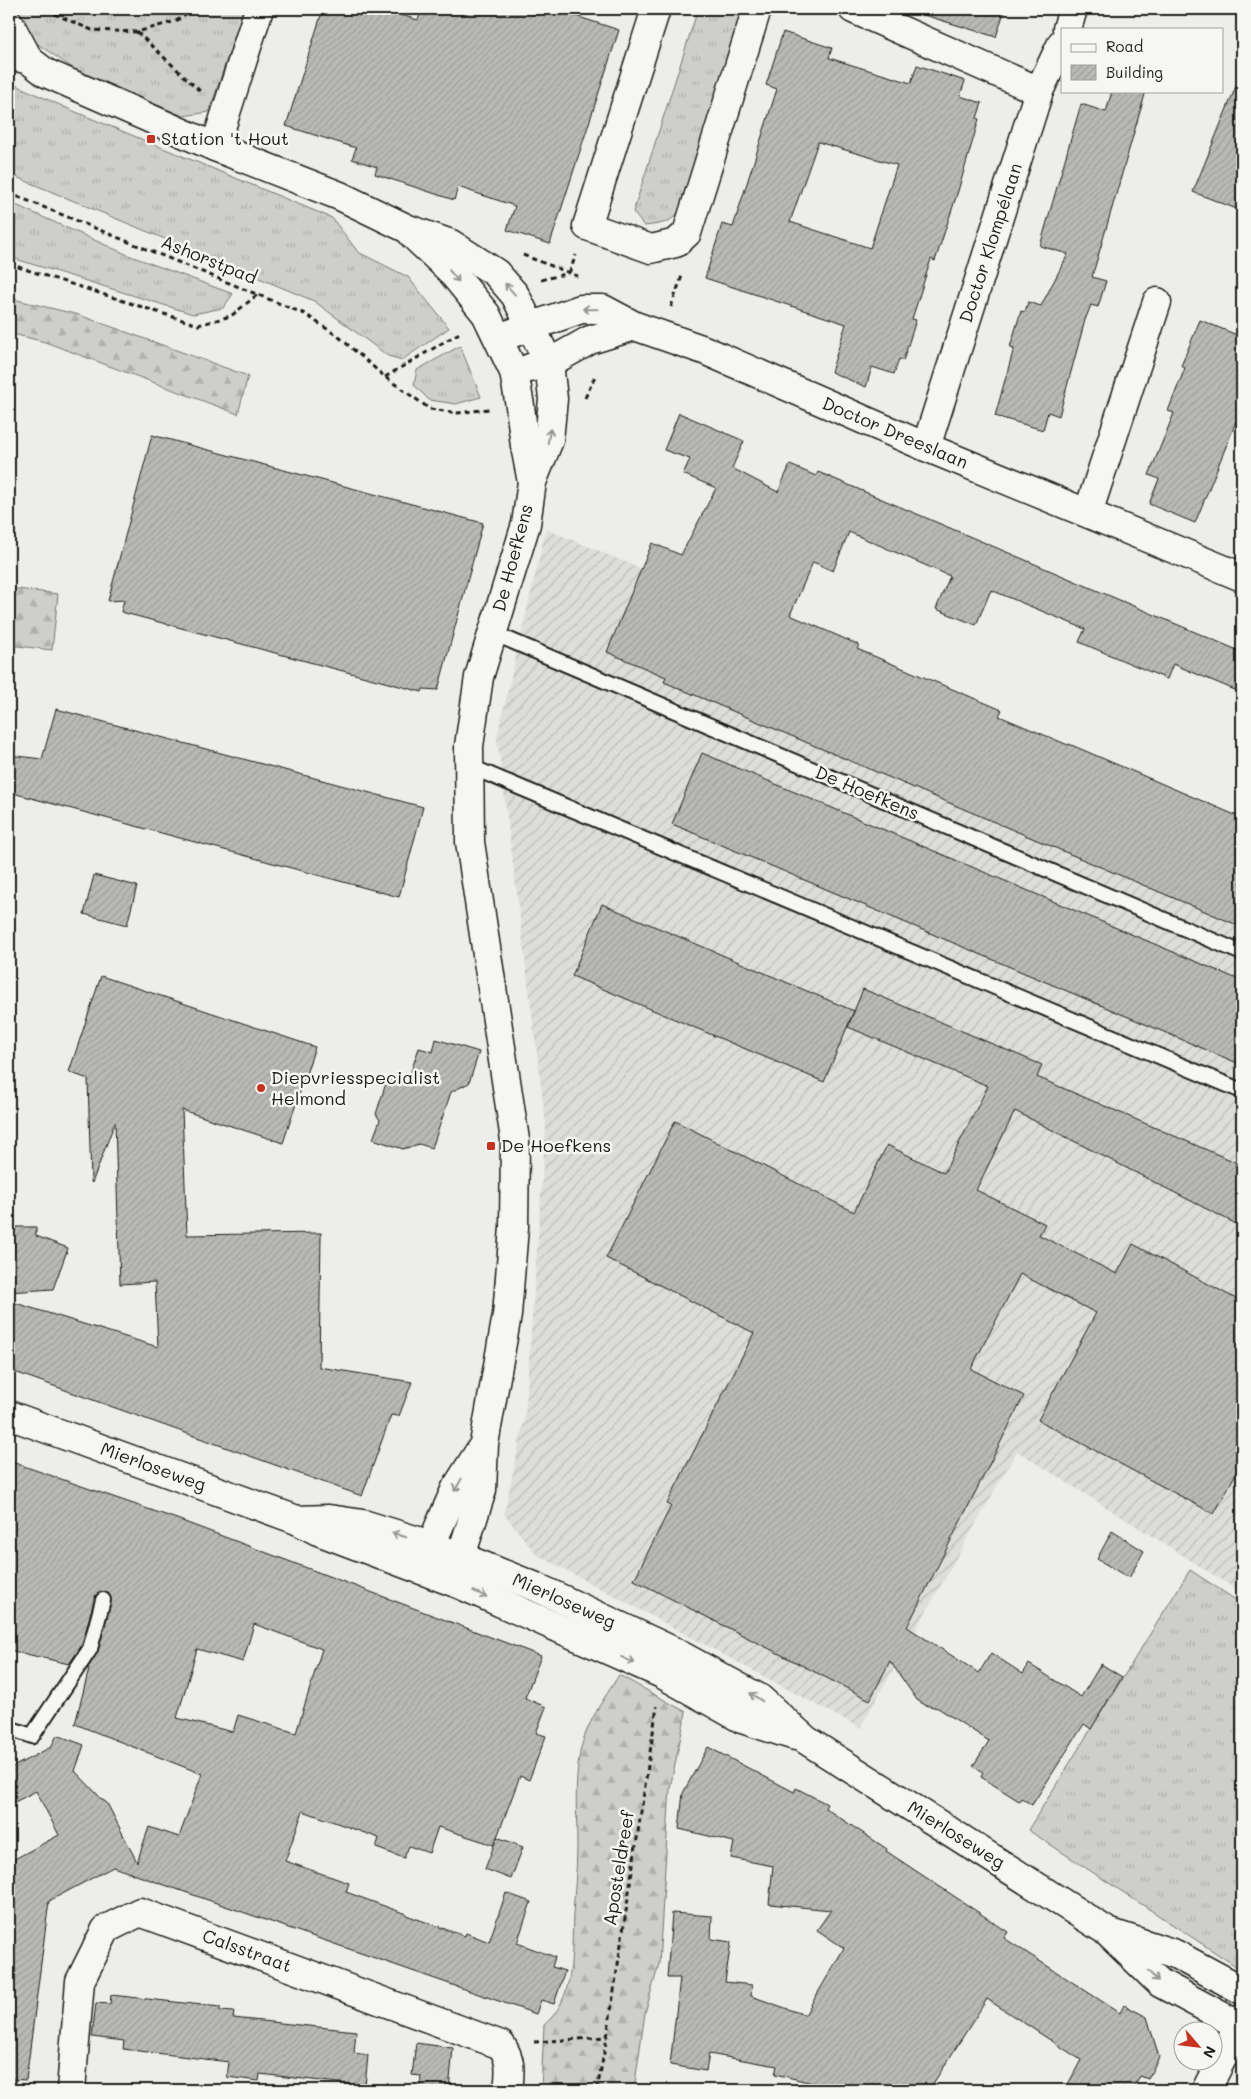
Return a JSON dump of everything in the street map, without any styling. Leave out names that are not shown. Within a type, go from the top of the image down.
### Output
[{"type":"street","points":[[215,147],[259,9]]},
{"type":"street","points":[[656,9],[587,226],[651,249],[676,243],[687,233],[756,9]]},
{"type":"street","points":[[852,9],[1039,91]]},
{"type":"street","points":[[1067,28],[1073,9]]},
{"type":"street","points":[[9,23],[19,58],[46,73],[215,147],[340,196],[408,229],[451,244],[496,273],[518,299],[548,363]]},
{"type":"street","name":"Doctor Klompélaan","points":[[926,447],[1039,91],[1061,44]]},
{"type":"street","points":[[408,229],[450,270],[486,314],[514,372],[548,363],[590,340],[635,326]]},
{"type":"street","points":[[1088,513],[1158,302]]},
{"type":"street","name":"Doctor Dreeslaan","points":[[498,338],[581,309],[603,309],[635,326],[704,350],[926,447],[1242,577]]},
{"type":"street","name":"De Hoefkens","points":[[461,1556],[482,1490],[484,1444],[507,1316],[514,1227],[515,1140],[470,842],[468,746],[479,677],[526,524],[532,482],[549,440],[553,399],[548,363]]},
{"type":"street","name":"De Hoefkens","points":[[514,372],[532,482]]},
{"type":"street","name":"Mierloseweg","points":[[9,1415],[297,1520],[318,1531],[435,1575],[662,1674],[742,1719],[806,1740]]},
{"type":"street","name":"De Hoefkens","points":[[431,1545],[456,1488],[484,1444]]},
{"type":"street","name":"Mierloseweg","points":[[297,1520],[329,1519],[363,1524],[431,1545],[536,1587],[679,1654],[759,1698],[806,1740],[1105,1930],[1160,1983],[1241,2024]]},
{"type":"street","points":[[431,1545],[435,1575],[461,1556]]},
{"type":"street","name":"Calsstraat","points":[[71,2090],[80,1981],[106,1929],[140,1912],[502,2045]]},
{"type":"street","name":"Mierloseweg","points":[[1105,1930],[1175,1954],[1242,1990]]},
{"type":"street","points":[[1206,2090],[1241,2024]]},
{"type":"street","points":[[502,2045],[508,2055],[510,2069],[508,2090]]},
{"type":"lane","name":"De Hoefkens","points":[[493,633],[1242,953]]},
{"type":"lane","points":[[469,766],[1242,1091]]},
{"type":"lane","points":[[9,1728],[32,1736],[90,1649],[103,1600]]},
{"type":"path","points":[[47,9],[52,13],[92,30],[137,32],[176,21],[194,9]]},
{"type":"path","points":[[137,32],[225,114]]},
{"type":"path","name":"Ashorstpad","points":[[9,193],[305,314],[339,337],[385,377],[430,409],[458,413],[494,408]]},
{"type":"path","points":[[516,252],[588,280]]},
{"type":"path","points":[[9,264],[198,325],[230,316],[258,295]]},
{"type":"path","points":[[385,377],[466,329]]},
{"type":"path","points":[[590,389],[600,365]]},
{"type":"path","name":"Aposteldreef","points":[[597,2090],[607,2037],[662,1674]]},
{"type":"path","points":[[502,2045],[607,2037]]},
{"type":"shaded area","points":[[546,529],[1242,818],[1242,1593],[1017,1451],[860,1728],[536,1554],[504,1514],[525,1416],[546,1125],[497,737]]},
{"type":"green space","points":[[9,9],[244,9],[209,112],[183,116],[74,69],[29,38]]},
{"type":"green space","points":[[698,9],[753,9],[689,193],[681,209],[668,221],[644,226],[633,212]]},
{"type":"green space","points":[[9,82],[71,110],[332,218],[358,252],[408,277],[449,328],[402,360],[388,356],[314,301],[9,174]]},
{"type":"green space","points":[[9,202],[128,255],[233,294],[223,308],[193,314],[9,257]]},
{"type":"green space","points":[[9,298],[79,315],[248,376],[238,414],[45,342],[9,333]]},
{"type":"green space","points":[[460,346],[481,397],[456,404],[429,400],[414,385],[417,370]]},
{"type":"green space","points":[[9,588],[58,594],[52,650],[9,645]]},
{"type":"green space","points":[[1190,1570],[1242,1604],[1242,1970],[1028,1830]]},
{"type":"green space","points":[[619,1675],[686,1712],[670,1788],[659,1964],[645,2013],[634,2090],[541,2090],[544,2025],[562,2002],[570,1974],[577,1856],[576,1788],[580,1753],[591,1722]]},
{"type":"building","points":[[323,9],[381,9],[418,20],[422,9],[554,9],[619,30],[550,244],[507,230],[515,206],[458,187],[454,200],[375,174],[377,167],[352,159],[356,148],[286,126]]},
{"type":"building","points":[[925,9],[1005,9],[996,37],[924,15]]},
{"type":"building","points":[[783,32],[832,48],[829,58],[911,83],[917,65],[965,81],[960,96],[982,103],[958,191],[935,261],[931,259],[912,319],[916,320],[903,361],[899,359],[894,374],[872,367],[866,387],[831,372],[846,324],[705,278],[722,224],[733,227],[777,89],[766,85]],"holes":[[[818,142],[897,165],[870,248],[790,222]]]},
{"type":"building","points":[[1242,74],[1242,211],[1193,192]]},
{"type":"building","points":[[1112,92],[1146,92],[1092,277],[1106,281],[1098,307],[1091,305],[1085,320],[1059,416],[1048,412],[1043,430],[995,416],[1014,348],[1010,347],[1021,311],[1025,312],[1028,302],[1041,306],[1068,254],[1040,246],[1081,104],[1106,112]]},
{"type":"building","points":[[1200,320],[1242,337],[1242,407],[1195,523],[1149,504],[1159,479],[1149,475],[1174,413],[1168,411],[1185,368],[1181,366]]},
{"type":"building","points":[[679,413],[744,441],[732,468],[778,492],[790,465],[816,476],[818,472],[1242,652],[1242,693],[1173,664],[1167,679],[1079,642],[1085,629],[991,590],[976,625],[936,609],[950,576],[849,532],[833,571],[813,562],[790,615],[859,645],[857,649],[1002,710],[999,716],[1242,818],[1242,927],[664,682],[666,677],[607,652],[652,543],[681,555],[716,488],[683,474],[690,459],[664,450]]},
{"type":"building","points":[[152,435],[483,523],[438,690],[423,689],[422,692],[121,612],[124,600],[108,601]]},
{"type":"building","points":[[56,709],[423,807],[399,897],[9,792],[9,755],[42,759]]},
{"type":"building","points":[[702,753],[1242,981],[1242,1065],[672,824]]},
{"type":"building","points":[[94,875],[137,886],[127,925],[84,914]]},
{"type":"building","points":[[602,904],[854,1011],[824,1082],[572,976]]},
{"type":"building","points":[[101,976],[315,1047],[283,1143],[182,1110],[187,1235],[321,1233],[319,1367],[412,1382],[399,1416],[391,1415],[362,1496],[9,1370],[9,1301],[158,1347],[155,1282],[120,1284],[115,1122],[92,1183],[88,1079],[69,1072]]},
{"type":"building","points":[[863,989],[1042,1065],[1037,1077],[1242,1165],[1242,1227],[1015,1111],[976,1190],[1045,1224],[1039,1235],[1117,1274],[1133,1244],[1242,1302],[1242,1462],[1214,1514],[1038,1420],[1096,1313],[1020,1274],[971,1369],[1024,1396],[907,1627],[979,1673],[991,1653],[1023,1674],[1029,1664],[1081,1697],[1101,1664],[1122,1677],[1091,1729],[1084,1724],[1032,1805],[1021,1798],[1019,1801],[981,1777],[983,1773],[973,1766],[989,1741],[938,1708],[925,1705],[917,1700],[890,1661],[870,1700],[634,1580],[671,1506],[667,1504],[754,1333],[606,1258],[675,1121],[854,1212],[887,1145],[944,1173],[988,1086],[848,1027]]},
{"type":"building","points":[[436,1039],[479,1052],[469,1083],[451,1092],[432,1148],[419,1144],[403,1149],[373,1139],[380,1120],[376,1114],[388,1077],[407,1083],[419,1048],[433,1052]]},
{"type":"building","points":[[9,1227],[36,1227],[36,1236],[68,1248],[53,1289],[9,1292]]},
{"type":"building","points":[[9,1461],[174,1518],[541,1656],[525,1698],[546,1707],[536,1733],[546,1736],[529,1780],[520,1776],[494,1845],[438,1827],[429,1853],[409,1846],[404,1858],[376,1848],[379,1838],[303,1811],[285,1861],[349,1883],[346,1892],[465,1936],[466,1933],[489,1942],[506,1893],[531,1902],[517,1943],[555,1957],[552,1967],[565,1971],[554,2004],[541,2000],[536,2014],[113,1867],[49,1901],[26,2080],[9,2079],[9,1862],[59,1835],[36,1791],[9,1805],[9,1769],[51,1747],[57,1735],[84,1745],[75,1771],[107,1803],[137,1862],[149,1827],[179,1837],[202,1774],[75,1724],[89,1669],[87,1669],[98,1651],[111,1602],[109,1594],[100,1592],[95,1597],[82,1645],[69,1664],[9,1650]],"holes":[[[254,1624],[322,1649],[296,1733],[238,1715],[233,1732],[177,1718],[197,1649],[243,1662]]]},
{"type":"building","points":[[1112,1531],[1144,1551],[1129,1578],[1097,1559]]},
{"type":"building","points":[[708,1747],[794,1792],[796,1788],[827,1804],[825,1808],[1008,1932],[1004,1938],[1120,2013],[1124,2005],[1147,2017],[1159,2057],[1148,2079],[1140,2076],[1133,2090],[1065,2090],[1081,2060],[987,1999],[929,2090],[841,2090],[775,2074],[777,2066],[709,2054],[706,2071],[670,2065],[680,1978],[667,1978],[672,1913],[712,1916],[711,1939],[731,1942],[725,1982],[752,1985],[751,1996],[805,2015],[844,1948],[817,1930],[831,1910],[769,1904],[773,1866],[731,1858],[734,1842],[679,1829],[683,1793]]},
{"type":"building","points":[[497,1837],[523,1847],[511,1879],[485,1869]]},
{"type":"building","points":[[111,1995],[220,2007],[220,2011],[234,2012],[233,2018],[356,2031],[354,2053],[368,2055],[365,2086],[260,2074],[259,2081],[227,2077],[229,2062],[123,2049],[124,2041],[92,2037],[96,2003],[110,2004]]},
{"type":"building","points":[[416,2043],[453,2048],[449,2090],[420,2090],[421,2076],[412,2075]]},
{"type":"place","name":"Station 't Hout","points":[[151,139]]},
{"type":"place","name":"Diepvriesspecialist Helmond","points":[[261,1088]]},
{"type":"place","name":"De Hoefkens","points":[[491,1146]]}]
